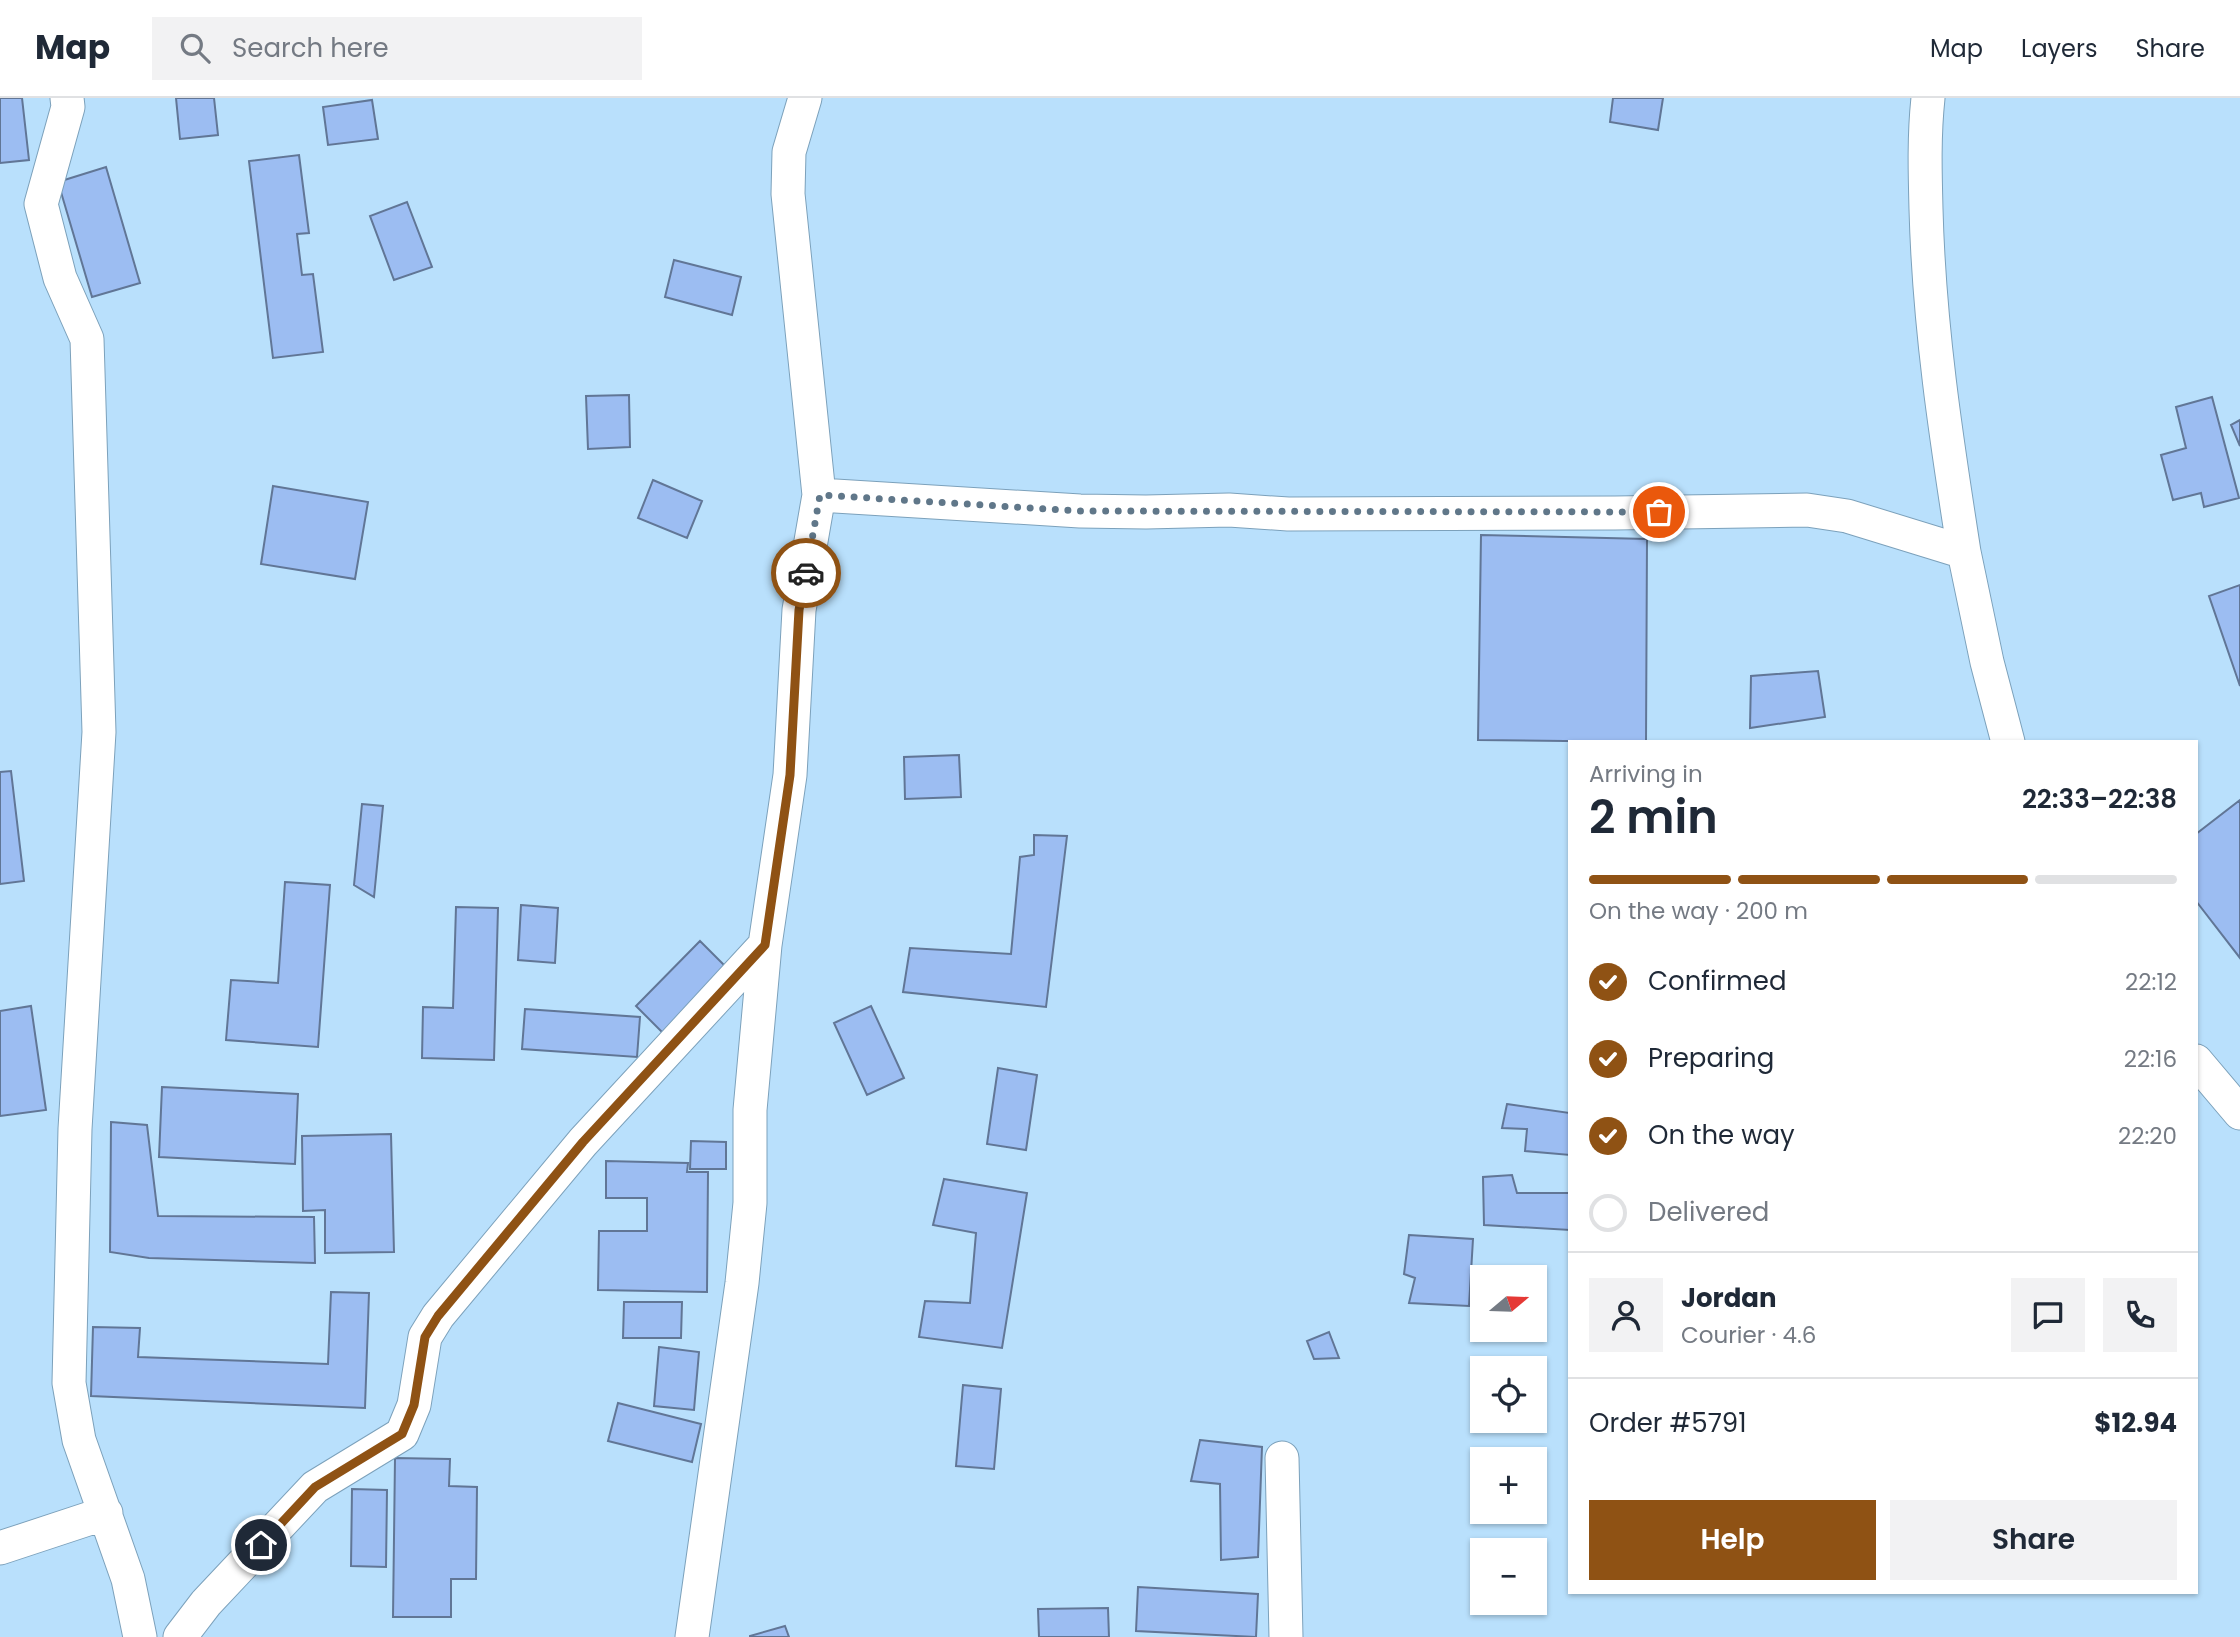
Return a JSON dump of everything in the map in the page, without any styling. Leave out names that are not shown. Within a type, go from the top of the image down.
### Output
[{"type":"street","points":[[67,98],[68,107],[41,204],[60,278],[87,339],[99,732],[75,1129],[69,1383],[79,1440],[128,1579],[140,1637]]},
{"type":"street","points":[[692,1637],[750,1203],[750,1110],[765,945],[790,775],[799,610],[820,495],[788,194],[789,152],[805,98]]},
{"type":"street","points":[[1928,98],[1924,128],[1928,295],[1942,412],[1964,552],[1987,662],[2007,740]]},
{"type":"street","points":[[820,495],[1146,513],[1228,510],[1288,514],[1807,510],[1847,516],[1964,552]]},
{"type":"street","points":[[180,1637],[206,1603],[315,1487],[402,1434],[414,1405],[425,1337],[438,1316],[583,1142],[765,945]]},
{"type":"street","points":[[2198,1063],[2240,1113]]},
{"type":"street","points":[[1282,1458],[1286,1637]]},
{"type":"street","points":[[0,1548],[106,1513]]},
{"type":"building","points":[[0,98],[22,98],[29,160],[0,163]]},
{"type":"building","points":[[176,98],[214,98],[218,135],[180,139]]},
{"type":"building","points":[[1613,98],[1663,98],[1658,130],[1610,122]]},
{"type":"building","points":[[372,100],[378,139],[328,145],[323,107]]},
{"type":"building","points":[[299,155],[309,233],[297,234],[302,275],[313,274],[323,352],[273,358],[249,161]]},
{"type":"building","points":[[106,167],[140,283],[92,297],[58,182]]},
{"type":"building","points":[[407,202],[432,267],[394,280],[370,216]]},
{"type":"building","points":[[674,260],[741,277],[732,315],[665,297]]},
{"type":"building","points":[[629,395],[630,447],[588,449],[586,396]]},
{"type":"building","points":[[2212,397],[2239,498],[2204,507],[2201,493],[2173,500],[2161,455],[2186,448],[2176,407]]},
{"type":"building","points":[[2240,420],[2240,446],[2231,425]]},
{"type":"building","points":[[653,480],[702,501],[687,538],[638,518]]},
{"type":"building","points":[[273,486],[368,502],[355,579],[261,564]]},
{"type":"building","points":[[1481,535],[1647,539],[1646,740],[1478,740]]},
{"type":"building","points":[[2240,585],[2240,686],[2209,596]]},
{"type":"building","points":[[1818,671],[1825,717],[1750,728],[1751,676]]},
{"type":"building","points":[[959,755],[961,797],[905,799],[904,757]]},
{"type":"building","points":[[11,771],[24,881],[0,884],[0,772]]},
{"type":"building","points":[[2240,800],[2240,958],[2198,904],[2198,832]]},
{"type":"building","points":[[362,804],[383,806],[374,897],[354,885]]},
{"type":"building","points":[[1034,835],[1067,836],[1046,1007],[903,992],[910,948],[1011,954],[1020,857],[1034,855]]},
{"type":"building","points":[[285,882],[330,885],[318,1047],[226,1040],[231,980],[278,983]]},
{"type":"building","points":[[521,905],[558,908],[555,963],[518,960]]},
{"type":"building","points":[[456,907],[498,908],[494,1060],[422,1058],[423,1007],[453,1008]]},
{"type":"building","points":[[700,941],[734,975],[670,1040],[636,1006]]},
{"type":"building","points":[[31,1006],[46,1110],[0,1116],[0,1011]]},
{"type":"building","points":[[871,1006],[904,1078],[867,1095],[834,1023]]},
{"type":"building","points":[[525,1009],[640,1017],[637,1057],[522,1049]]},
{"type":"building","points":[[998,1068],[1037,1075],[1026,1150],[987,1144]]},
{"type":"building","points":[[162,1087],[298,1094],[295,1164],[159,1157]]},
{"type":"building","points":[[1507,1104],[1568,1113],[1568,1155],[1525,1151],[1527,1129],[1502,1128]]},
{"type":"building","points":[[111,1122],[147,1125],[158,1216],[314,1217],[315,1263],[149,1258],[110,1252]]},
{"type":"building","points":[[391,1134],[394,1252],[325,1253],[325,1210],[303,1211],[302,1136]]},
{"type":"building","points":[[691,1141],[726,1142],[726,1169],[690,1169]]},
{"type":"building","points":[[606,1161],[688,1163],[687,1172],[708,1172],[707,1292],[598,1290],[599,1231],[647,1231],[647,1198],[606,1198]]},
{"type":"building","points":[[1512,1175],[1517,1193],[1568,1193],[1568,1230],[1484,1225],[1483,1177]]},
{"type":"building","points":[[944,1179],[1027,1193],[1002,1348],[919,1337],[925,1301],[970,1303],[976,1233],[933,1225]]},
{"type":"building","points":[[1409,1235],[1473,1239],[1469,1306],[1409,1303],[1415,1278],[1404,1274]]},
{"type":"building","points":[[331,1292],[369,1293],[365,1408],[91,1396],[93,1327],[140,1328],[138,1357],[328,1364]]},
{"type":"building","points":[[624,1302],[682,1302],[681,1338],[623,1338]]},
{"type":"building","points":[[1329,1332],[1339,1358],[1314,1359],[1307,1341]]},
{"type":"building","points":[[659,1347],[699,1352],[694,1410],[654,1406]]},
{"type":"building","points":[[963,1385],[1001,1389],[994,1469],[956,1466]]},
{"type":"building","points":[[618,1403],[701,1424],[692,1462],[608,1441]]},
{"type":"building","points":[[1200,1440],[1262,1447],[1258,1557],[1221,1560],[1220,1484],[1191,1481]]},
{"type":"building","points":[[395,1458],[450,1459],[449,1486],[477,1487],[476,1579],[451,1579],[451,1617],[393,1617]]},
{"type":"building","points":[[352,1489],[387,1490],[386,1567],[351,1566]]},
{"type":"building","points":[[1138,1587],[1258,1594],[1256,1637],[1136,1631]]},
{"type":"building","points":[[1108,1608],[1109,1637],[1039,1637],[1038,1609]]},
{"type":"building","points":[[785,1626],[789,1637],[750,1637],[750,1636]]},
{"type":"way so far","points":[[806,573],[820,495],[1146,513],[1228,510],[1288,514],[1659,512]]},
{"type":"route","points":[[261,1545],[315,1487],[402,1434],[414,1405],[425,1337],[438,1316],[583,1142],[765,945],[790,775],[799,610],[806,573]]}]
